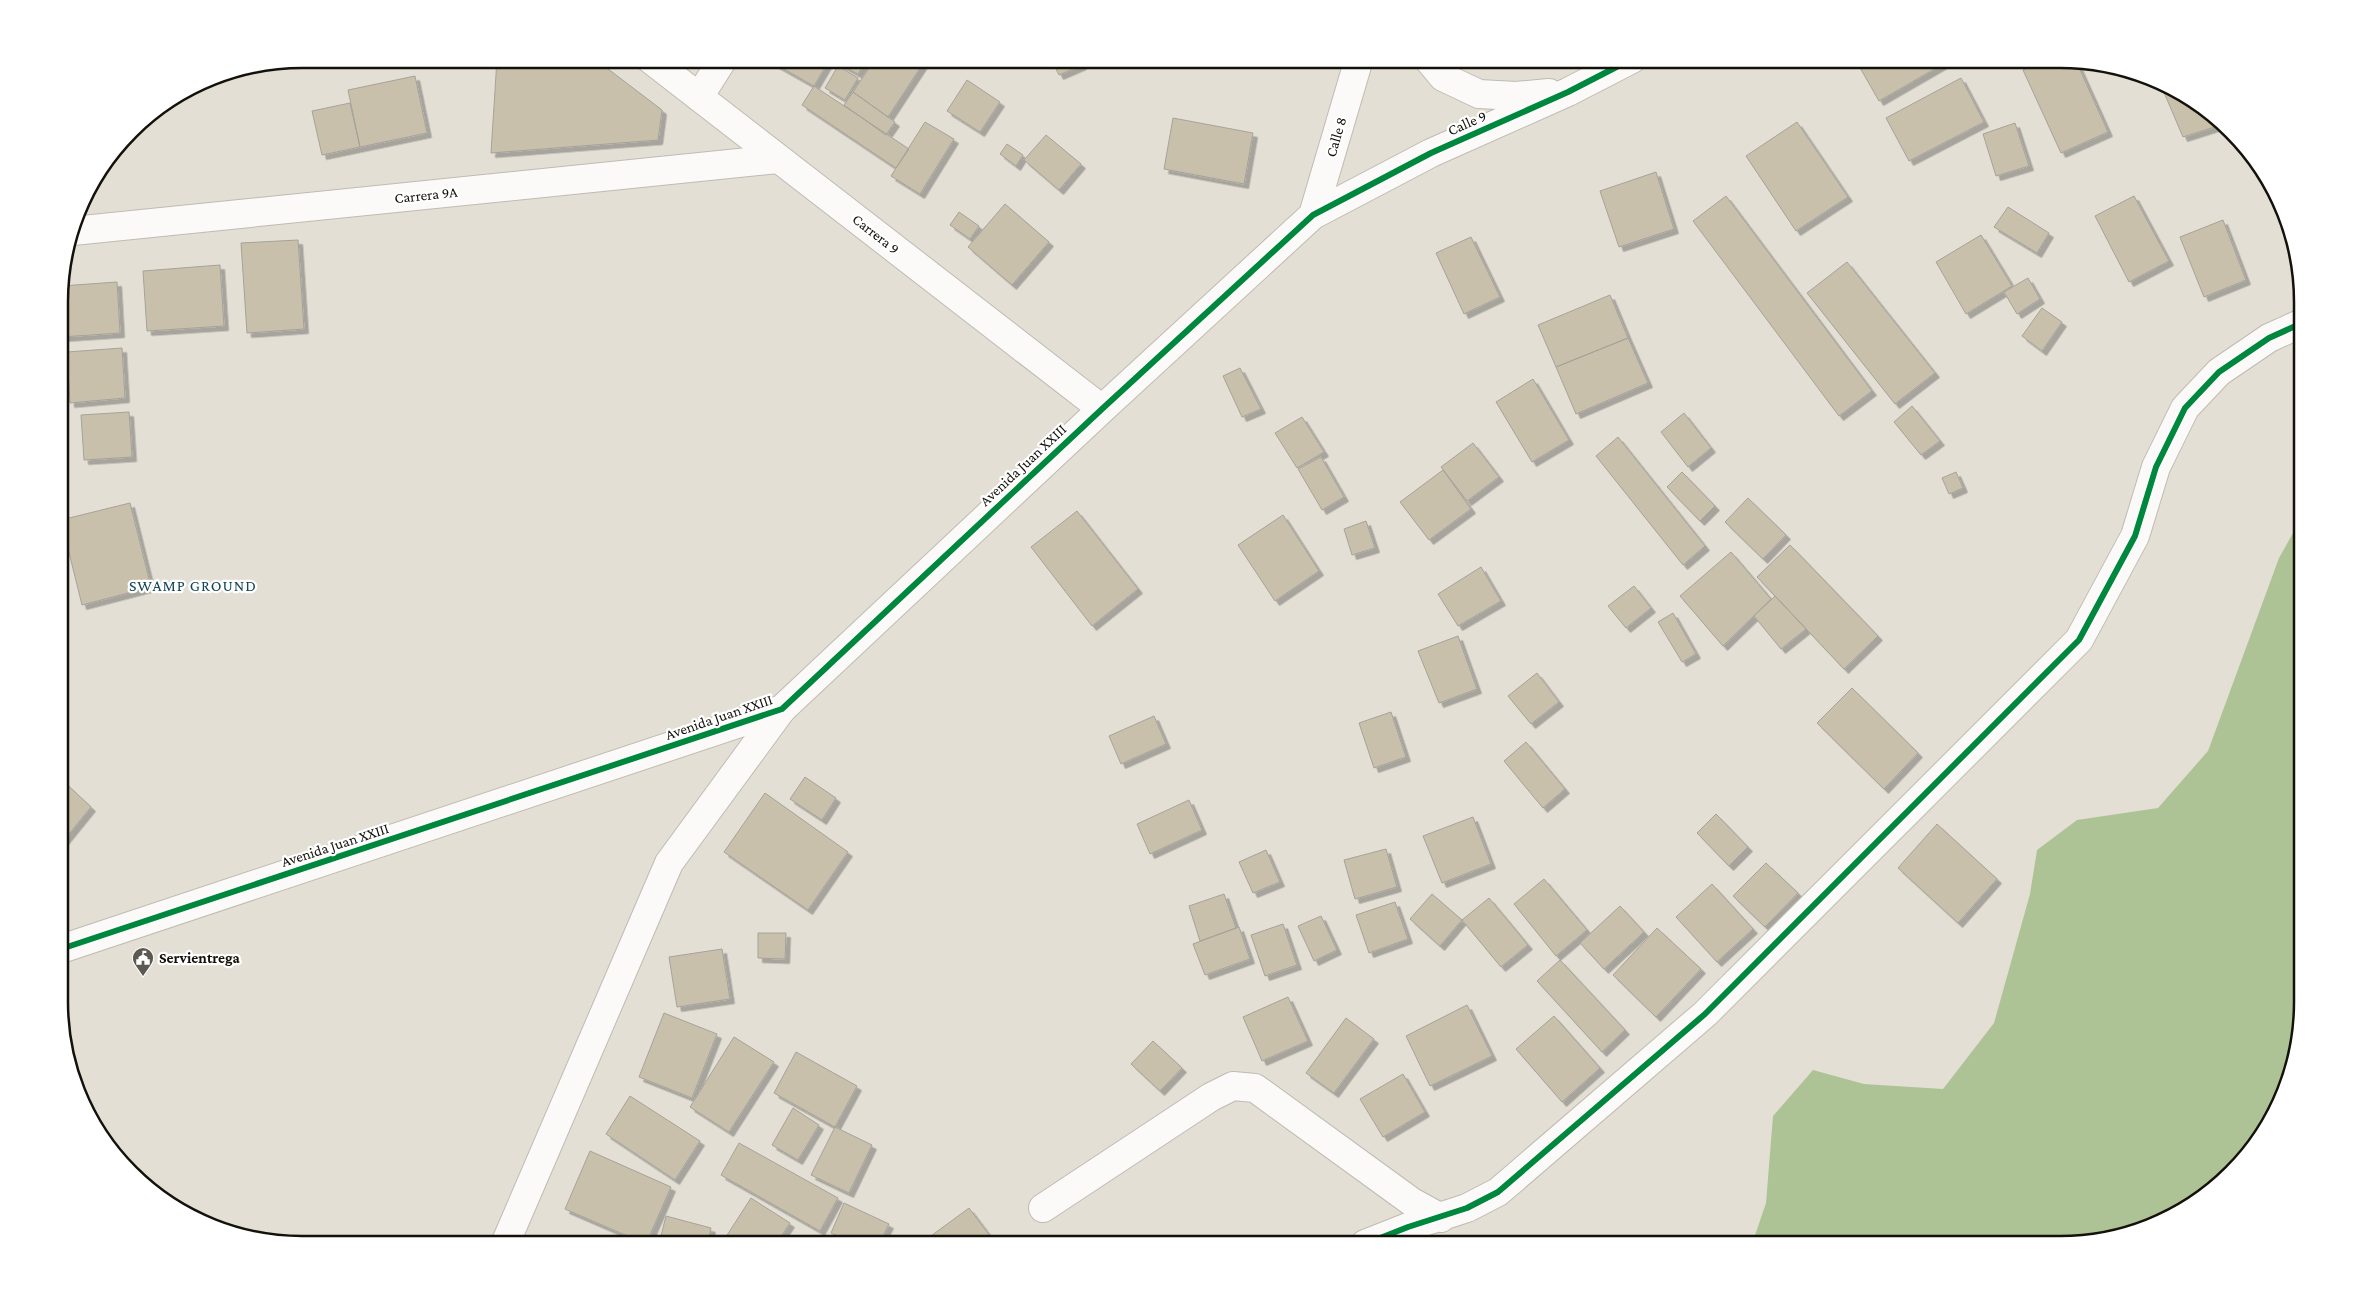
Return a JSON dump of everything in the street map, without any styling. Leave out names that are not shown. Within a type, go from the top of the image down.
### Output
[{"type":"street","name":"Carrera 9","points":[[662,68],[1102,409]]},
{"type":"street","points":[[699,97],[717,68]]},
{"type":"street","name":"Calle 8","points":[[1313,215],[1356,68]]},
{"type":"street","points":[[1436,68],[1443,77],[1479,94],[1516,96],[1568,92]]},
{"type":"street","name":"Calle 9","points":[[1313,215],[1431,153],[1568,92],[1615,68]]},
{"type":"street","name":"Carrera 9A","points":[[79,230],[778,159]]},
{"type":"street","name":"Avenida Juan XXIII","points":[[68,948],[782,709],[1102,409],[1313,215]]},
{"type":"street","points":[[1385,1236],[1408,1227],[1441,1218],[1498,1192],[1704,1014],[2079,640],[2135,536],[2156,467],[2185,408],[2219,372],[2269,338],[2294,326]]},
{"type":"street","points":[[508,1236],[669,863],[782,709]]},
{"type":"street","points":[[1043,1208],[1212,1097],[1233,1086],[1255,1088],[1412,1202],[1441,1218]]},
{"type":"green space","points":[[2294,531],[2294,1002],[2292,1032],[2286,1062],[2276,1091],[2254,1132],[2236,1156],[2214,1178],[2177,1204],[2135,1223],[2090,1234],[2060,1236],[1755,1236],[1766,1203],[1773,1116],[1813,1070],[1864,1084],[1943,1089],[1994,1023],[2030,894],[2037,850],[2077,820],[2158,808],[2208,751],[2279,558]]},
{"type":"building","points":[[496,68],[607,68],[662,110],[658,140],[491,153]]},
{"type":"building","points":[[782,68],[825,68],[814,86]]},
{"type":"building","points":[[837,68],[841,68],[858,78],[845,100],[825,88]]},
{"type":"building","points":[[847,68],[862,68],[858,74]]},
{"type":"building","points":[[869,68],[920,68],[888,117],[853,92]]},
{"type":"building","points":[[1056,68],[1075,68],[1059,75]]},
{"type":"building","points":[[1860,68],[1936,68],[1879,101]]},
{"type":"building","points":[[2028,68],[2079,68],[2108,132],[2061,153],[2023,70]]},
{"type":"building","points":[[415,76],[427,133],[360,147],[348,90]]},
{"type":"building","points":[[1961,78],[1984,122],[1909,161],[1886,118]]},
{"type":"building","points":[[967,80],[1000,102],[980,132],[947,111]]},
{"type":"building","points":[[814,86],[909,149],[896,168],[802,105]]},
{"type":"building","points":[[853,92],[895,122],[886,135],[844,105]]},
{"type":"building","points":[[2164,93],[2190,107],[2216,127],[2183,137]]},
{"type":"building","points":[[350,103],[360,147],[322,155],[312,111]]},
{"type":"building","points":[[1173,118],[1253,133],[1244,184],[1164,169]]},
{"type":"building","points":[[925,122],[954,139],[920,194],[891,176]]},
{"type":"building","points":[[1797,122],[1848,197],[1796,231],[1746,156]]},
{"type":"building","points":[[2015,123],[2029,166],[1996,176],[1983,134]]},
{"type":"building","points":[[1046,135],[1081,164],[1059,190],[1024,160]]},
{"type":"building","points":[[1007,144],[1023,155],[1016,166],[1000,154]]},
{"type":"building","points":[[1656,172],[1674,229],[1619,247],[1600,191]]},
{"type":"building","points":[[1726,196],[1872,391],[1839,416],[1693,221]]},
{"type":"building","points":[[2134,196],[2169,261],[2129,282],[2095,216]]},
{"type":"building","points":[[1005,204],[1049,242],[1012,285],[968,247]]},
{"type":"building","points":[[2008,207],[2049,233],[2037,253],[1994,227]]},
{"type":"building","points":[[959,212],[979,226],[970,239],[950,225]]},
{"type":"building","points":[[2223,220],[2246,280],[2204,297],[2180,237]]},
{"type":"building","points":[[1981,235],[2012,286],[1966,314],[1936,262]]},
{"type":"building","points":[[1471,237],[1500,297],[1464,314],[1436,253]]},
{"type":"building","points":[[298,240],[304,329],[247,333],[241,243]]},
{"type":"building","points":[[1847,262],[1935,373],[1895,404],[1807,293]]},
{"type":"building","points":[[220,265],[224,326],[147,331],[143,271]]},
{"type":"building","points":[[2028,278],[2040,299],[2017,314],[2004,292]]},
{"type":"building","points":[[117,282],[120,333],[68,337],[68,285]]},
{"type":"building","points":[[1610,295],[1628,338],[1556,367],[1538,325]]},
{"type":"building","points":[[2042,308],[2062,322],[2042,351],[2022,336]]},
{"type":"building","points":[[1628,338],[1648,383],[1576,414],[1556,367]]},
{"type":"building","points":[[122,348],[125,398],[70,403],[68,352]]},
{"type":"building","points":[[1240,368],[1261,409],[1242,417],[1223,376]]},
{"type":"building","points":[[1533,379],[1569,440],[1532,462],[1496,402]]},
{"type":"building","points":[[1912,406],[1940,441],[1921,455],[1894,422]]},
{"type":"building","points":[[129,412],[132,457],[84,460],[81,415]]},
{"type":"building","points":[[1684,413],[1711,448],[1688,467],[1661,432]]},
{"type":"building","points":[[1302,417],[1324,452],[1297,468],[1275,433]]},
{"type":"building","points":[[1618,437],[1705,546],[1683,565],[1596,456]]},
{"type":"building","points":[[1473,443],[1499,477],[1467,501],[1441,467]]},
{"type":"building","points":[[1321,457],[1344,497],[1322,510],[1298,469]]},
{"type":"building","points":[[1443,470],[1471,509],[1429,540],[1400,502]]},
{"type":"building","points":[[1682,472],[1715,506],[1700,521],[1667,487]]},
{"type":"building","points":[[1956,472],[1963,488],[1949,494],[1942,478]]},
{"type":"building","points":[[1748,498],[1786,535],[1763,559],[1725,522]]},
{"type":"building","points":[[130,503],[151,587],[82,605],[68,548],[68,518]]},
{"type":"building","points":[[1077,511],[1138,589],[1092,626],[1031,547]]},
{"type":"building","points":[[1283,515],[1319,571],[1275,601],[1238,545]]},
{"type":"building","points":[[1366,521],[1375,548],[1352,555],[1344,529]]},
{"type":"building","points":[[1790,545],[1878,636],[1844,669],[1757,577]]},
{"type":"building","points":[[1731,552],[1771,599],[1723,646],[1680,596]]},
{"type":"building","points":[[1481,567],[1501,601],[1458,626],[1438,594]]},
{"type":"building","points":[[1634,586],[1651,608],[1626,628],[1608,606]]},
{"type":"building","points":[[1775,596],[1806,629],[1781,649],[1754,616]]},
{"type":"building","points":[[1673,613],[1696,654],[1682,662],[1658,622]]},
{"type":"building","points":[[1458,636],[1477,689],[1439,703],[1418,651]]},
{"type":"building","points":[[1537,673],[1559,702],[1531,724],[1508,696]]},
{"type":"building","points":[[1852,688],[1918,753],[1884,789],[1817,723]]},
{"type":"building","points":[[1391,712],[1406,757],[1374,768],[1359,723]]},
{"type":"building","points":[[1154,716],[1166,744],[1121,764],[1109,736]]},
{"type":"building","points":[[1526,742],[1565,789],[1543,808],[1504,761]]},
{"type":"building","points":[[805,777],[836,798],[822,820],[790,799]]},
{"type":"building","points":[[68,786],[91,807],[68,835]]},
{"type":"building","points":[[765,793],[848,852],[808,910],[724,852]]},
{"type":"building","points":[[1189,800],[1202,830],[1150,854],[1137,824]]},
{"type":"building","points":[[1716,814],[1748,847],[1729,866],[1697,833]]},
{"type":"building","points":[[1473,817],[1491,864],[1442,883],[1423,836]]},
{"type":"building","points":[[1937,824],[1997,879],[1958,923],[1898,868]]},
{"type":"building","points":[[1386,849],[1397,887],[1355,899],[1344,860]]},
{"type":"building","points":[[1266,850],[1280,882],[1253,893],[1239,862]]},
{"type":"building","points":[[1766,863],[1798,893],[1765,927],[1733,896]]},
{"type":"building","points":[[1544,879],[1587,930],[1556,956],[1514,904]]},
{"type":"building","points":[[1712,884],[1753,929],[1717,962],[1676,917]]},
{"type":"building","points":[[1224,894],[1236,928],[1200,941],[1189,906]]},
{"type":"building","points":[[1432,894],[1462,920],[1440,946],[1410,919]]},
{"type":"building","points":[[1489,898],[1528,945],[1501,967],[1462,920]]},
{"type":"building","points":[[1395,902],[1408,939],[1369,953],[1356,915]]},
{"type":"building","points":[[1620,906],[1644,932],[1604,969],[1580,943]]},
{"type":"building","points":[[1321,916],[1337,950],[1314,961],[1298,926]]},
{"type":"building","points":[[1283,924],[1297,965],[1265,976],[1251,935]]},
{"type":"building","points":[[1239,927],[1250,959],[1205,975],[1193,944]]},
{"type":"building","points":[[1657,928],[1701,969],[1656,1017],[1613,975]]},
{"type":"building","points":[[758,933],[786,933],[785,959],[758,958]]},
{"type":"building","points":[[722,949],[730,999],[677,1007],[669,957]]},
{"type":"building","points":[[1560,960],[1625,1030],[1602,1052],[1537,981]]},
{"type":"building","points":[[1288,997],[1308,1041],[1262,1061],[1243,1017]]},
{"type":"building","points":[[1467,1005],[1492,1056],[1430,1086],[1406,1036]]},
{"type":"building","points":[[664,1013],[717,1034],[692,1098],[639,1077]]},
{"type":"building","points":[[1554,1016],[1600,1068],[1562,1102],[1516,1049]]},
{"type":"building","points":[[1346,1018],[1374,1039],[1334,1093],[1306,1073]]},
{"type":"building","points":[[734,1037],[774,1062],[729,1132],[690,1107]]},
{"type":"building","points":[[1153,1041],[1182,1068],[1160,1091],[1131,1064]]},
{"type":"building","points":[[796,1052],[857,1086],[835,1127],[774,1093]]},
{"type":"building","points":[[1403,1074],[1425,1112],[1383,1137],[1360,1099]]},
{"type":"building","points":[[630,1096],[700,1141],[675,1180],[606,1134]]},
{"type":"building","points":[[793,1108],[819,1125],[798,1160],[772,1145]]},
{"type":"building","points":[[835,1127],[872,1145],[849,1193],[811,1175]]},
{"type":"building","points":[[739,1143],[838,1198],[820,1231],[721,1175]]},
{"type":"building","points":[[590,1151],[671,1187],[650,1236],[627,1236],[565,1209]]},
{"type":"building","points":[[751,1198],[790,1223],[781,1236],[727,1236]]},
{"type":"building","points":[[844,1203],[889,1224],[883,1236],[838,1236],[831,1233]]},
{"type":"building","points":[[969,1208],[990,1236],[931,1236]]},
{"type":"building","points":[[666,1216],[711,1228],[709,1236],[661,1236]]},
{"type":"cycle path","points":[[68,947],[782,709],[1102,409],[1313,215],[1431,153],[1568,92],[1615,68]]},
{"type":"cycle path","points":[[1385,1236],[1467,1208],[1498,1192],[1705,1014],[2079,640],[2135,536],[2156,467],[2185,408],[2219,372],[2269,338],[2294,327]]},
{"type":"place","name":"Servientrega","points":[[143,977]]},
{"type":"district","name":"SWAMP GROUND","points":[[193,585]]}]
